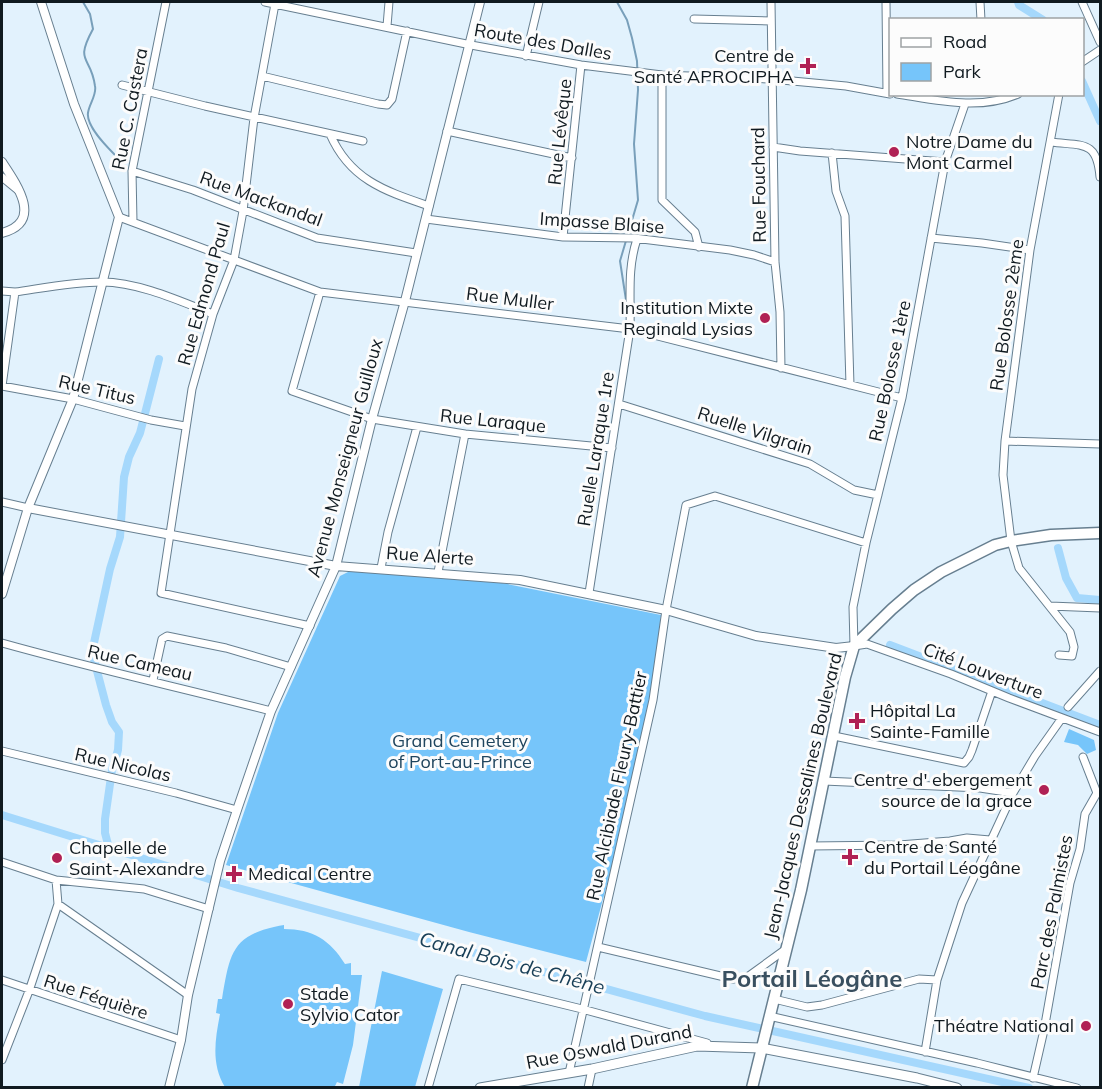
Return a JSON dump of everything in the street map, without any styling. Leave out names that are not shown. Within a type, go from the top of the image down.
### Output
[{"type":"main road","name":"Jean-Jacques Dessalines Boulevard","points":[[752,1088],[810,846],[845,676],[855,646],[899,603],[941,572],[995,545],[1051,535],[1101,533]]},
{"type":"main road","name":"Rue Oswald Durand","points":[[480,1088],[592,1069],[697,1046],[762,1045],[916,1083],[957,1088]]},
{"type":"street","points":[[2,594],[28,508],[73,399],[119,217],[74,104],[41,2]]},
{"type":"street","name":"Rue C. Castera","points":[[132,222],[132,171],[166,2]]},
{"type":"street","name":"Route des Dalles","points":[[265,2],[526,56],[581,65],[658,74],[771,79],[846,86],[889,93]]},
{"type":"street","points":[[387,26],[390,2]]},
{"type":"street","name":"Avenue Monseigneur Guilloux","points":[[169,1088],[181,1040],[188,995],[220,861],[271,711],[336,566],[372,419],[471,45],[480,2]]},
{"type":"street","points":[[526,56],[539,2]]},
{"type":"street","name":"Rue Fouchard","points":[[771,2],[775,262],[781,368]]},
{"type":"street","points":[[886,2],[889,93]]},
{"type":"street","points":[[980,2],[981,18]]},
{"type":"street","points":[[1082,2],[1101,42]]},
{"type":"street","name":"Rue Edmond Paul","points":[[275,4],[254,117],[243,211],[234,260],[213,314],[192,389],[161,592],[310,626]]},
{"type":"street","points":[[694,19],[771,21]]},
{"type":"street","points":[[262,76],[387,105],[392,99],[407,31]]},
{"type":"street","points":[[1084,61],[1101,50]]},
{"type":"street","name":"Rue Lévêque","points":[[563,237],[581,65]]},
{"type":"street","points":[[658,74],[662,200],[695,232],[699,247]]},
{"type":"street","points":[[122,85],[363,141]]},
{"type":"street","points":[[911,96],[965,104],[1001,96]]},
{"type":"street","name":"Rue Bolosse 2ème","points":[[1059,96],[1030,250],[1005,441],[1003,475],[1011,541],[1019,568],[1070,632],[1074,647],[1072,656],[1059,655]]},
{"type":"street","name":"Rue Bolosse 1ère","points":[[855,646],[853,607],[866,543],[902,398],[945,162],[965,104]]},
{"type":"street","points":[[447,131],[572,158]]},
{"type":"street","points":[[330,134],[345,161],[358,174],[381,189],[429,206]]},
{"type":"street","points":[[1051,142],[1088,147],[1099,158],[1101,177]]},
{"type":"street","points":[[773,147],[945,162]]},
{"type":"street","points":[[832,153],[836,191],[845,216],[850,385]]},
{"type":"street","points":[[2,162],[19,191],[25,216],[21,224],[2,233]]},
{"type":"street","name":"Rue Mackandal","points":[[132,171],[194,190],[317,238],[416,253]]},
{"type":"street","points":[[2,177],[19,191]]},
{"type":"street","name":"Rue Muller","points":[[119,217],[320,292],[630,329],[902,398]]},
{"type":"street","name":"Impasse Blaise","points":[[426,219],[563,237],[637,239],[754,255],[775,262]]},
{"type":"street","points":[[931,237],[1030,250]]},
{"type":"street","name":"Ruelle Laraque 1re","points":[[589,592],[630,329],[629,270],[637,239]]},
{"type":"street","points":[[2,291],[15,292],[102,282],[122,284],[163,295],[213,314]]},
{"type":"street","points":[[2,386],[15,292]]},
{"type":"street","name":"Rue Laraque","points":[[320,292],[292,391],[372,419],[465,434],[612,448]]},
{"type":"street","name":"Rue Titus","points":[[2,386],[73,399],[152,420],[185,426]]},
{"type":"street","name":"Ruelle Vilgrain","points":[[619,404],[810,464],[854,490],[878,495]]},
{"type":"street","points":[[381,568],[388,532],[417,427]]},
{"type":"street","points":[[438,572],[465,434]]},
{"type":"street","points":[[1005,441],[1101,444]]},
{"type":"street","name":"Rue Alcibiade Fleury-Battier","points":[[568,1072],[653,700],[666,609],[686,505],[715,496],[866,543]]},
{"type":"street","name":"Rue Alerte","points":[[2,501],[28,508],[336,566],[520,580],[666,609],[756,636],[836,648],[855,646]]},
{"type":"street","points":[[1050,606],[1101,608]]},
{"type":"street","points":[[153,680],[162,639],[166,636],[226,648],[291,667]]},
{"type":"street","name":"Rue Cameau","points":[[2,643],[89,667],[153,680],[271,711]]},
{"type":"street","name":"Cité Louverture","points":[[855,646],[867,644],[1101,732]]},
{"type":"street","points":[[1068,707],[1101,671]]},
{"type":"street","points":[[834,736],[964,763],[972,750],[992,691]]},
{"type":"street","points":[[925,1052],[937,980],[962,903],[1013,793],[1035,756],[1062,718]]},
{"type":"street","name":"Rue Nicolas","points":[[2,752],[176,793],[237,810]]},
{"type":"street","points":[[1083,758],[1099,793]]},
{"type":"street","points":[[824,781],[980,788],[1013,793]]},
{"type":"street","name":"Parc des Palmistes","points":[[1033,1078],[1044,1030],[1070,883],[1080,849],[1085,814],[1099,793]]},
{"type":"street","points":[[810,846],[899,845],[967,838],[990,840]]},
{"type":"street","points":[[2,862],[57,880],[144,890],[209,909]]},
{"type":"street","points":[[2,1060],[29,991],[58,904],[57,880]]},
{"type":"street","points":[[58,904],[188,995]]},
{"type":"street","points":[[598,947],[733,979],[746,978],[786,949]]},
{"type":"street","points":[[774,999],[807,1007],[909,981],[928,978],[937,980]]},
{"type":"street","points":[[428,1088],[459,979],[721,1046]]},
{"type":"street","name":"Rue Féquière","points":[[2,980],[29,991],[181,1040]]},
{"type":"street","points":[[769,1017],[977,1063],[1077,1088]]},
{"type":"street","points":[[588,1088],[592,1069]]},
{"type":"green space","name":"Grand Cemetery of Port-au-Prince","points":[[350,571],[502,583],[661,615],[653,686],[636,777],[586,962],[226,865],[278,713],[340,576]]},
{"type":"green space","points":[[1069,729],[1094,740],[1096,750],[1087,754],[1078,745],[1064,742]]},
{"type":"green space","name":"Stade Sylvio Cator","points":[[284,925],[284,929],[304,931],[327,942],[345,964],[351,963],[351,975],[362,975],[353,1045],[343,1084],[337,1082],[334,1088],[225,1087],[216,1061],[220,1014],[216,1013],[218,999],[222,999],[231,957],[244,940],[267,929]]},
{"type":"green space","points":[[382,971],[443,989],[415,1087],[359,1087]]},
{"type":"waterway","points":[[83,2],[90,14],[93,29],[87,40],[84,54],[93,76],[95,89],[88,118],[97,136],[115,155],[116,162]]},
{"type":"waterway","points":[[617,2],[627,20],[632,38],[637,61],[638,90],[634,144],[638,200],[620,261],[626,300]]},
{"type":"waterway","points":[[1018,2],[1019,5],[1040,18]]},
{"type":"waterway","points":[[1084,85],[1100,121]]},
{"type":"waterway","points":[[109,848],[105,833],[105,819],[112,770],[118,750],[119,732],[112,722],[106,705],[92,652],[110,569],[120,537],[124,477],[129,457],[140,433],[159,359]]},
{"type":"waterway","points":[[1058,548],[1066,578],[1077,598],[1100,600]]},
{"type":"waterway","points":[[890,645],[1100,725]]},
{"type":"waterway","name":"Canal Bois de Chêne","points":[[2,815],[238,888],[705,1016],[1029,1088]]},
{"type":"place","name":"Centre de Santé APROCIPHA","points":[[808,66]]},
{"type":"place","name":"Notre Dame du Mont Carmel","points":[[894,152]]},
{"type":"place","name":"Institution Mixte Reginald Lysias","points":[[765,318]]},
{"type":"place","name":"Hôpital La Sainte-Famille","points":[[857,721]]},
{"type":"place","name":"Centre d' ebergement source de la grace","points":[[1044,790]]},
{"type":"place","name":"Centre de Santé du Portail Léogâne","points":[[850,857]]},
{"type":"place","name":"Chapelle de Saint-Alexandre","points":[[57,858]]},
{"type":"place","name":"Medical Centre","points":[[234,874]]},
{"type":"place","name":"Stade Sylvio Cator","points":[[288,1004]]},
{"type":"place","name":"Théatre National","points":[[1086,1026]]},
{"type":"district","name":"Portail Léogâne","points":[[812,979]]}]
